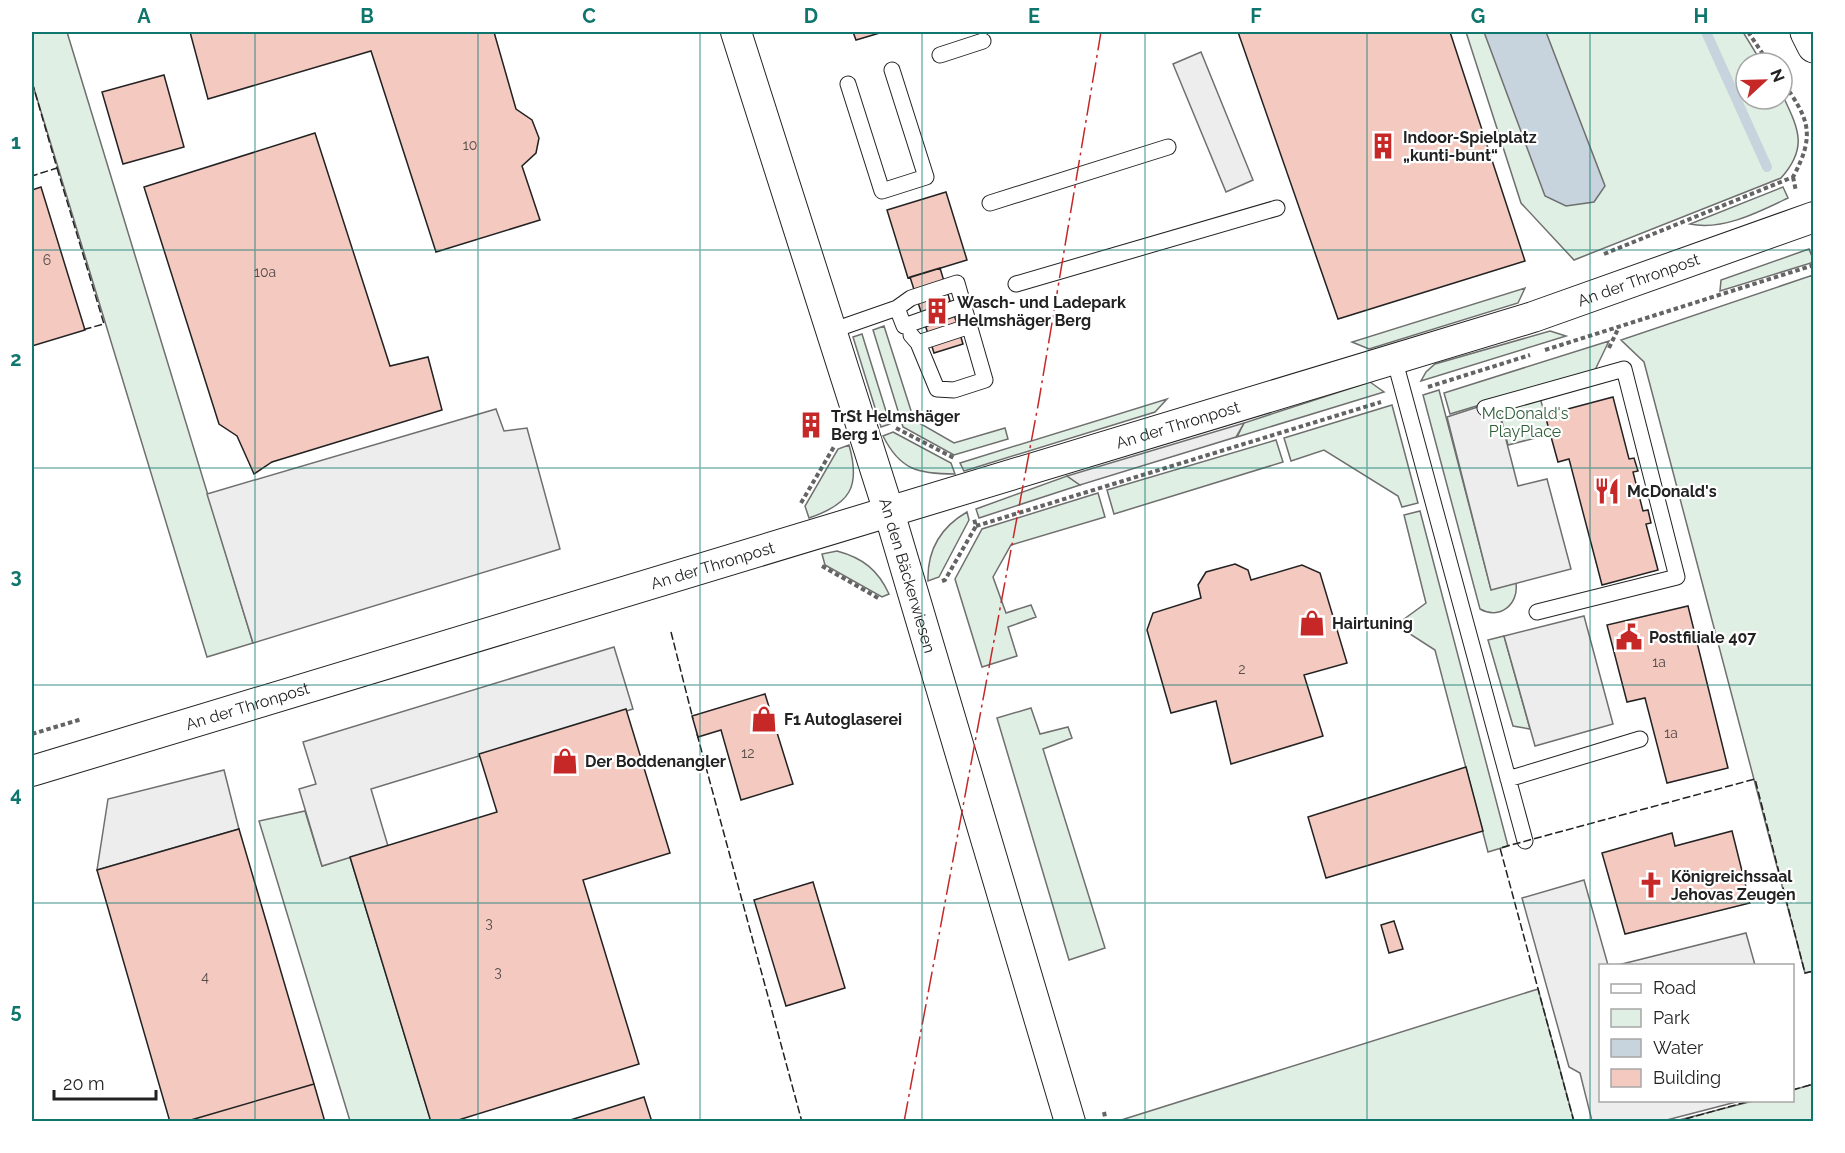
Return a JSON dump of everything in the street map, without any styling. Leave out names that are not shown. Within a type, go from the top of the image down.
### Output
[{"type":"main road","points":[[1806,32],[1814,46]]},
{"type":"street","name":"An den Bäckerwiesen","points":[[736,32],[889,512],[1070,1122]]},
{"type":"street","name":"An der Thronpost","points":[[32,771],[1533,316],[1814,217]]},
{"type":"lane","points":[[940,55],[983,41]]},
{"type":"lane","points":[[848,84],[882,191],[926,177],[892,70]]},
{"type":"lane","points":[[990,203],[1168,147]]},
{"type":"lane","points":[[1016,284],[1277,208]]},
{"type":"lane","points":[[831,330],[897,308],[911,298],[957,283],[985,380],[954,390],[937,389],[918,343],[904,326],[897,308]]},
{"type":"lane","points":[[904,326],[964,305]]},
{"type":"lane","points":[[918,343],[970,326]]},
{"type":"lane","points":[[1394,358],[1525,841]]},
{"type":"lane","points":[[1485,408],[1624,369],[1677,577],[1537,612]]},
{"type":"lane","points":[[1508,779],[1640,739]]},
{"type":"path","points":[[1748,32],[1761,51]]},
{"type":"path","points":[[1594,258],[1792,177],[1808,142],[1806,125],[1794,99]]},
{"type":"path","points":[[1806,125],[1814,122]]},
{"type":"path","points":[[811,535],[801,504],[834,445],[892,426],[954,459],[966,455]]},
{"type":"green space","points":[[32,32],[67,32],[253,643],[207,657],[32,82]]},
{"type":"green space","points":[[1466,32],[1743,32],[1755,51],[1734,51],[1734,111],[1790,111],[1796,127],[1798,147],[1790,167],[1781,178],[1574,260],[1521,203]]},
{"type":"green space","points":[[1783,187],[1788,198],[1753,214],[1715,225],[1690,224]]},
{"type":"green space","points":[[1809,249],[1813,259],[1811,263],[1720,291],[1721,280]]},
{"type":"green space","points":[[1813,275],[1814,971],[1805,973],[1644,362],[1621,340]]},
{"type":"green space","points":[[1525,288],[1518,303],[1369,349],[1352,342]]},
{"type":"green space","points":[[884,326],[914,420],[954,443],[1005,428],[1008,439],[954,455],[903,427],[873,330]]},
{"type":"green space","points":[[1550,331],[1566,336],[1421,381],[1426,372],[1435,364]]},
{"type":"green space","points":[[862,334],[890,424],[881,427],[853,337]]},
{"type":"green space","points":[[1609,341],[1595,370],[1450,414],[1444,393]]},
{"type":"green space","points":[[1370,382],[1384,392],[1237,437],[1244,423]]},
{"type":"green space","points":[[1439,390],[1491,589],[1516,583],[1516,591],[1511,604],[1494,613],[1480,609],[1423,395]]},
{"type":"green space","name":"McDonald's PlayPlace","points":[[1540,398],[1551,434],[1508,445],[1499,410]]},
{"type":"green space","points":[[1167,399],[1155,412],[964,471],[960,463]]},
{"type":"green space","points":[[1392,405],[1418,503],[1402,507],[1398,496],[1324,450],[1291,461],[1284,438]]},
{"type":"green space","points":[[893,432],[951,463],[955,474],[920,471],[903,463],[883,436]]},
{"type":"green space","points":[[1276,440],[1283,462],[1114,514],[1107,490]]},
{"type":"green space","points":[[849,445],[854,472],[849,492],[834,507],[809,518],[805,506],[838,449]]},
{"type":"green space","points":[[1067,476],[1080,485],[979,518],[976,509]]},
{"type":"green space","points":[[1098,493],[1105,517],[1011,545],[993,577],[1006,613],[1031,605],[1036,617],[1008,627],[1017,656],[982,667],[955,579],[982,529]]},
{"type":"green space","points":[[1420,511],[1508,846],[1488,852],[1435,650],[1396,625],[1426,603],[1404,515]]},
{"type":"green space","points":[[967,512],[969,520],[939,577],[928,581],[930,559],[937,540],[950,525]]},
{"type":"green space","points":[[837,551],[855,557],[869,566],[880,578],[889,594],[882,597],[825,565],[822,554]]},
{"type":"green space","points":[[1504,636],[1530,729],[1513,726],[1488,640]]},
{"type":"green space","points":[[1031,708],[1040,734],[1068,727],[1072,738],[1043,749],[1105,948],[1069,960],[997,718]]},
{"type":"green space","points":[[305,811],[322,866],[350,857],[431,1121],[350,1121],[259,821]]},
{"type":"green space","points":[[1538,989],[1574,1121],[1118,1121]]},
{"type":"green space","points":[[1813,1084],[1813,1121],[1675,1121],[1749,1102],[1794,1102],[1794,1090]]},
{"type":"shaded area","points":[[1201,52],[1253,180],[1226,192],[1173,64]]},
{"type":"shaded area","points":[[1496,401],[1518,486],[1547,479],[1571,569],[1491,590],[1447,417]]},
{"type":"shaded area","points":[[496,409],[504,431],[527,428],[560,549],[253,643],[207,494]]},
{"type":"shaded area","points":[[1244,423],[1236,437],[1080,485],[1067,476]]},
{"type":"shaded area","points":[[1584,616],[1613,724],[1535,746],[1504,636]]},
{"type":"shaded area","points":[[614,647],[633,709],[371,789],[388,846],[322,866],[299,789],[316,784],[303,742]]},
{"type":"shaded area","points":[[224,770],[239,829],[97,870],[108,799]]},
{"type":"shaded area","points":[[1584,880],[1608,964],[1599,964],[1599,1102],[1736,1102],[1663,1121],[1592,1121],[1580,1073],[1569,1067],[1522,898]]},
{"type":"shaded area","points":[[1746,933],[1755,964],[1622,964]]},
{"type":"water","points":[[1484,32],[1546,32],[1605,186],[1594,202],[1566,206],[1545,196]]},
{"type":"building","points":[[190,32],[494,32],[516,109],[532,120],[539,138],[536,153],[522,166],[540,220],[436,252],[371,51],[208,99]]},
{"type":"building","points":[[853,32],[883,32],[856,40]]},
{"type":"building","name":"Indoor-Spielplatz „kunti-bunt“","points":[[1238,32],[1450,32],[1525,261],[1338,319]]},
{"type":"building","points":[[164,75],[184,147],[123,164],[102,92]]},
{"type":"building","points":[[315,133],[390,366],[428,357],[442,410],[272,462],[254,474],[237,436],[219,424],[144,187]]},
{"type":"building","points":[[41,187],[85,330],[32,346],[32,190]]},
{"type":"building","points":[[946,192],[967,260],[908,278],[887,210]]},
{"type":"building","name":"Wasch- und Ladepark Helmshäger Berg","points":[[940,268],[963,344],[934,353],[910,277]]},
{"type":"building","name":"McDonald's","points":[[1613,397],[1629,459],[1634,458],[1638,471],[1633,472],[1643,511],[1648,510],[1651,523],[1646,524],[1658,570],[1602,585],[1569,459],[1558,462],[1545,415]]},
{"type":"building","name":"TrSt Helmshäger Berg 1","points":[[812,415],[817,432],[810,434],[805,417]]},
{"type":"building","points":[[1235,564],[1248,570],[1251,580],[1302,565],[1320,573],[1347,663],[1304,675],[1323,736],[1231,764],[1216,701],[1171,713],[1147,630],[1153,613],[1201,598],[1198,585],[1206,572]]},
{"type":"building","points":[[1688,606],[1728,768],[1667,783],[1645,698],[1627,702],[1607,625]]},
{"type":"building","points":[[765,694],[793,784],[741,800],[721,730],[698,737],[692,716]]},
{"type":"building","points":[[626,709],[670,853],[583,880],[639,1064],[452,1122],[431,1122],[350,857],[497,812],[479,754]]},
{"type":"building","points":[[1466,767],[1483,831],[1326,878],[1308,817]]},
{"type":"building","points":[[239,829],[314,1084],[184,1122],[170,1122],[97,870]]},
{"type":"building","points":[[1732,831],[1750,903],[1625,934],[1602,853],[1672,833],[1675,846]]},
{"type":"building","points":[[813,882],[845,988],[786,1006],[754,900]]},
{"type":"building","points":[[1394,921],[1403,949],[1389,953],[1381,925]]},
{"type":"building","points":[[314,1084],[325,1122],[184,1122]]},
{"type":"building","points":[[644,1097],[652,1122],[564,1122]]},
{"type":"waterway","points":[[1706,32],[1767,167]]},
{"type":"fence","points":[[32,82],[57,168],[32,176]]},
{"type":"fence","points":[[57,168],[104,324],[82,330]]},
{"type":"fence","points":[[671,632],[693,719]]},
{"type":"fence","points":[[697,734],[802,1122]]},
{"type":"fence","points":[[1574,1122],[1500,848],[1755,779],[1805,973],[1814,971]]},
{"type":"fence","points":[[1794,1089],[1814,1084]]},
{"type":"fence","points":[[1675,1122],[1746,1102]]},
{"type":"power","points":[[904,1122],[1039,400],[1101,32]]},
{"type":"place","name":"Indoor-Spielplatz „kunti-bunt“","points":[[1383,146]]},
{"type":"place","name":"Wasch- und Ladepark Helmshäger Berg","points":[[937,311]]},
{"type":"place","name":"TrSt Helmshäger Berg 1","points":[[811,425]]},
{"type":"place","name":"McDonald's","points":[[1607,491]]},
{"type":"place","name":"Hairtuning","points":[[1312,623]]},
{"type":"place","name":"Postfiliale 407","points":[[1629,637]]},
{"type":"place","name":"F1 Autoglaserei","points":[[764,719]]},
{"type":"place","name":"Der Boddenangler","points":[[565,761]]},
{"type":"place","name":"Königreichssaal Jehovas Zeugen","points":[[1651,885]]}]
